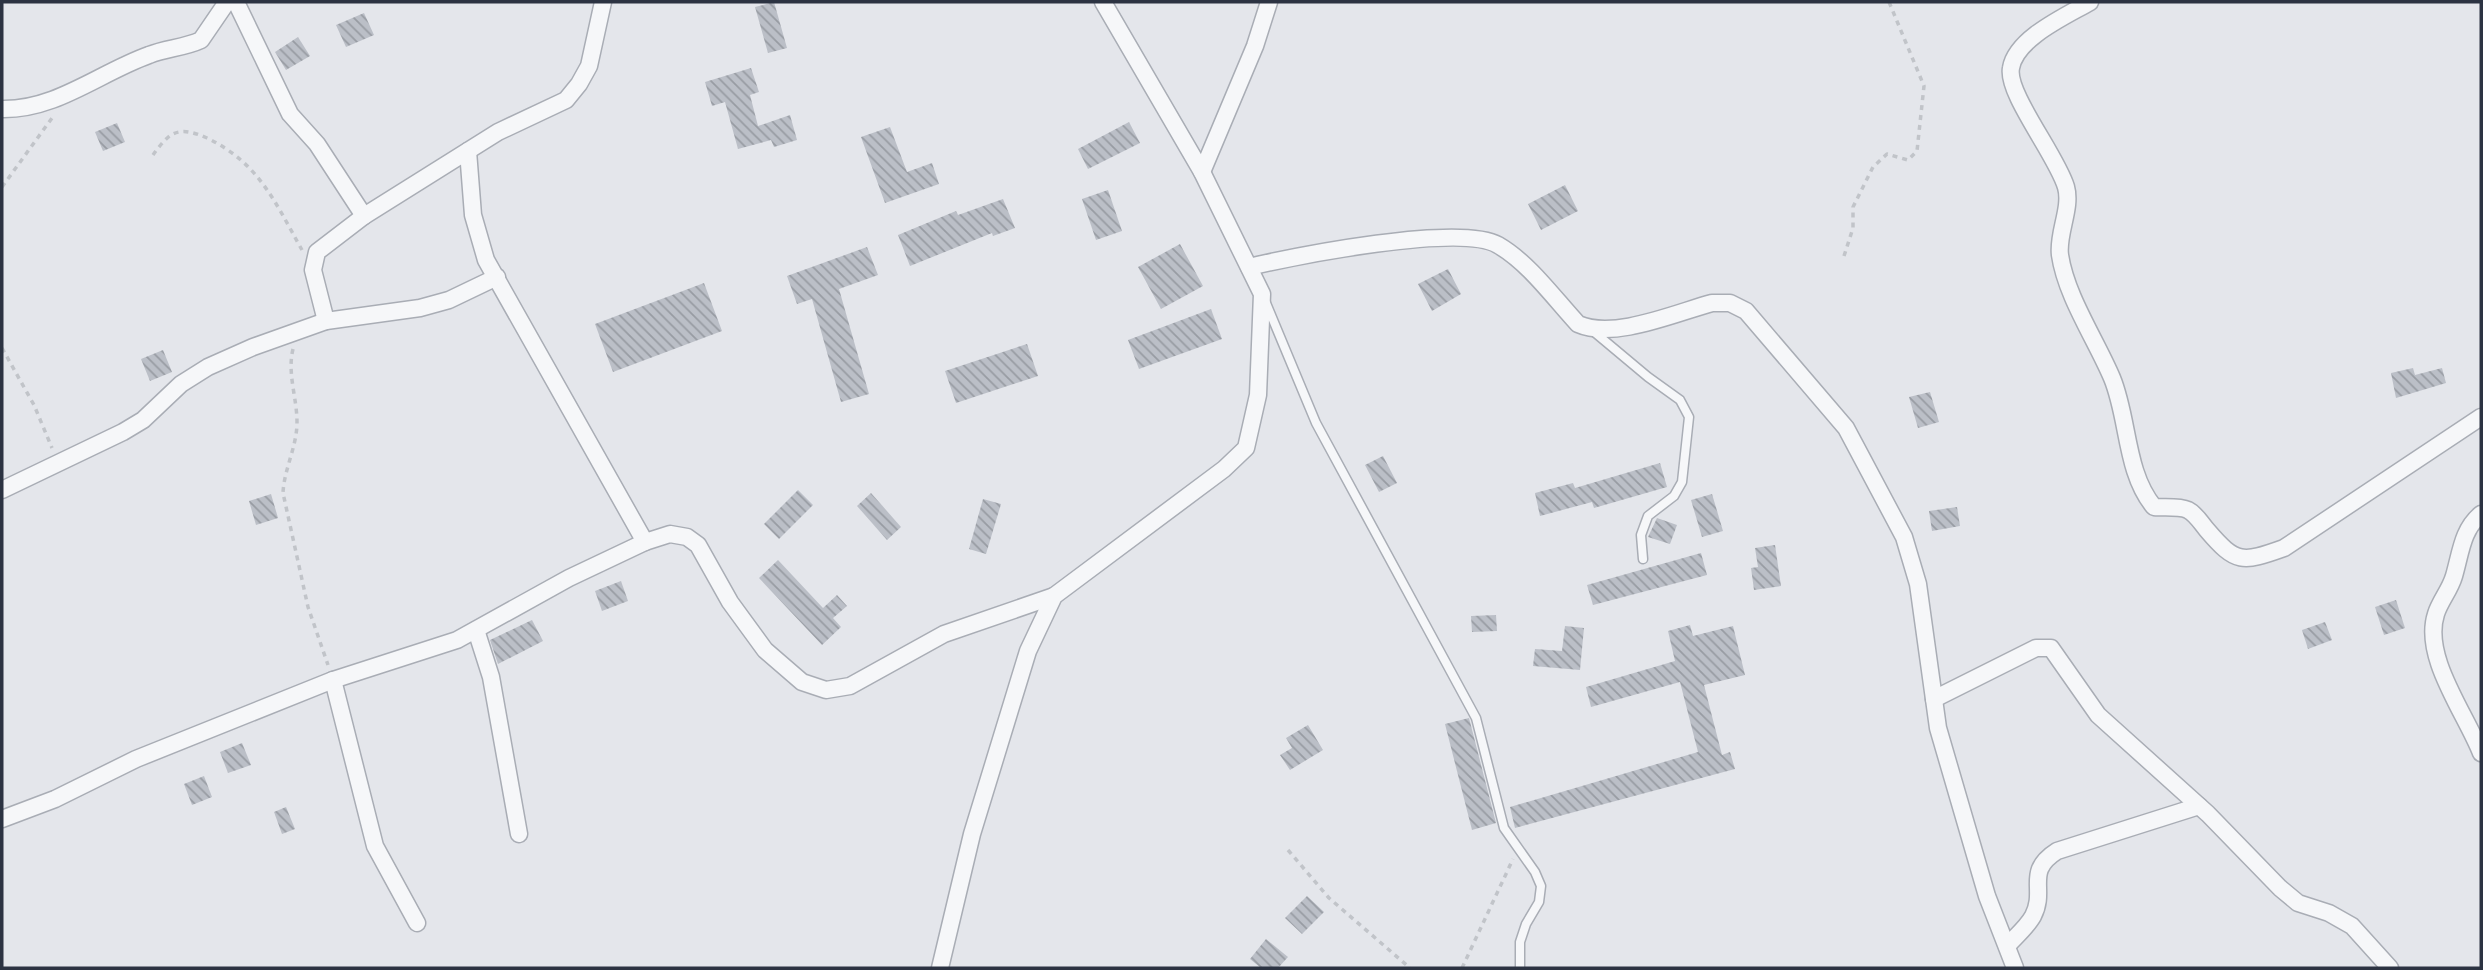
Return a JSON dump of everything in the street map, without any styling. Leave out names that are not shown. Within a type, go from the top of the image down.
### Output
[{"type":"street","points":[[2,109],[27,109],[63,96],[100,75],[152,54],[201,40],[227,2]]},
{"type":"street","points":[[236,2],[290,114],[317,144],[365,216]]},
{"type":"street","points":[[326,321],[313,270],[317,252],[365,216],[498,132],[566,100],[579,85],[589,66],[603,2]]},
{"type":"street","points":[[2,820],[55,799],[136,759],[333,680],[457,640],[569,578],[645,542],[670,534],[687,537],[698,545],[730,602],[765,650],[802,681],[826,690],[850,686],[944,634],[1055,596],[1224,469],[1246,448],[1258,396],[1262,294],[1202,172],[1103,2]]},
{"type":"street","points":[[1202,172],[1255,46],[1269,2]]},
{"type":"street","points":[[2090,2],[2040,30],[2013,58],[2010,72],[2013,89],[2047,145],[2067,189],[2060,255],[2082,320],[2112,379],[2142,492],[2154,508],[2185,508],[2194,514],[2227,553],[2236,558],[2265,555],[2284,548],[2481,417]]},
{"type":"street","points":[[468,151],[473,215],[486,260],[645,542]]},
{"type":"street","points":[[1249,267],[1309,253],[1464,235],[1495,243],[1515,256],[1578,324],[1590,329],[1610,331],[1712,303],[1730,303],[1746,311],[1846,428],[1904,537],[1918,584],[1938,728],[1987,896],[2015,968]]},
{"type":"street","points":[[2,490],[144,420],[170,393],[208,367],[326,321],[420,308],[449,300],[497,277]]},
{"type":"street","points":[[2481,514],[2467,526],[2452,582],[2436,614],[2432,637],[2437,660],[2481,754]]},
{"type":"street","points":[[940,968],[972,834],[1028,650],[1055,596]]},
{"type":"street","points":[[476,629],[491,677],[519,834]]},
{"type":"street","points":[[1934,699],[2036,648],[2051,648],[2098,715],[2258,862],[2280,888],[2298,903],[2329,913],[2352,926],[2390,968]]},
{"type":"street","points":[[333,680],[375,846],[417,923]]},
{"type":"street","points":[[2007,946],[2032,917],[2036,906],[2036,883],[2044,859],[2057,851],[2199,806]]},
{"type":"lane","points":[[1262,294],[1316,423],[1476,718],[1504,828],[1535,872],[1541,886],[1539,902],[1526,924],[1520,942],[1520,968]]},
{"type":"lane","points":[[1590,329],[1680,400],[1689,417],[1682,482],[1674,496],[1648,516],[1641,535],[1643,559]]},
{"type":"path","points":[[1844,256],[1853,228],[1853,207],[1873,167],[1887,154],[1908,160],[1917,151],[1924,86],[1889,2]]},
{"type":"path","points":[[2,187],[49,124],[63,96]]},
{"type":"path","points":[[153,155],[169,136],[187,131],[220,144],[246,161],[262,180],[313,270]]},
{"type":"path","points":[[297,331],[291,355],[296,397],[296,438],[283,493],[308,607],[333,680]]},
{"type":"path","points":[[2,348],[34,405],[58,463]]},
{"type":"path","points":[[1462,968],[1517,849]]},
{"type":"path","points":[[1288,850],[1329,898],[1410,968]]},
{"type":"building","points":[[774,2],[787,48],[768,53],[755,7]]},
{"type":"building","points":[[364,13],[374,35],[346,47],[336,25]]},
{"type":"building","points":[[298,37],[310,56],[286,70],[275,52]]},
{"type":"building","points":[[751,68],[759,92],[750,95],[758,126],[790,115],[797,140],[774,147],[771,140],[738,149],[725,102],[712,106],[705,82]]},
{"type":"building","points":[[1129,122],[1140,143],[1088,169],[1078,149]]},
{"type":"building","points":[[117,123],[125,142],[103,151],[95,132]]},
{"type":"building","points":[[890,127],[907,172],[932,163],[939,184],[885,203],[861,137]]},
{"type":"building","points":[[1565,185],[1578,211],[1541,230],[1528,204]]},
{"type":"building","points":[[1108,190],[1122,231],[1096,240],[1082,199]]},
{"type":"building","points":[[1003,199],[1015,228],[993,236],[992,233],[910,266],[898,235],[956,211],[958,215]]},
{"type":"building","points":[[1180,244],[1203,286],[1161,309],[1138,267]]},
{"type":"building","points":[[867,247],[878,275],[839,289],[869,394],[841,402],[812,299],[797,304],[787,276]]},
{"type":"building","points":[[1448,269],[1461,294],[1432,311],[1418,284]]},
{"type":"building","points":[[704,283],[722,331],[613,372],[595,324]]},
{"type":"building","points":[[1211,309],[1222,339],[1139,369],[1128,340]]},
{"type":"building","points":[[1027,344],[1038,376],[956,403],[945,371]]},
{"type":"building","points":[[163,350],[172,372],[150,381],[141,359]]},
{"type":"building","points":[[2413,368],[2415,375],[2442,368],[2446,383],[2396,398],[2391,373]]},
{"type":"building","points":[[1930,392],[1939,422],[1918,428],[1909,397]]},
{"type":"building","points":[[1383,456],[1397,483],[1379,492],[1365,465]]},
{"type":"building","points":[[1660,463],[1667,487],[1594,508],[1592,502],[1540,516],[1535,493],[1573,483],[1575,488]]},
{"type":"building","points":[[798,490],[813,505],[779,539],[764,524]]},
{"type":"building","points":[[871,493],[901,527],[887,540],[857,506]]},
{"type":"building","points":[[271,494],[278,518],[256,525],[249,501]]},
{"type":"building","points":[[1712,494],[1723,531],[1702,537],[1691,500]]},
{"type":"building","points":[[983,499],[1001,504],[986,554],[969,549]]},
{"type":"building","points":[[1957,507],[1960,526],[1932,531],[1929,511]]},
{"type":"building","points":[[1657,518],[1677,525],[1670,544],[1648,537]]},
{"type":"building","points":[[1775,545],[1781,586],[1754,590],[1751,568],[1758,567],[1755,548]]},
{"type":"building","points":[[1701,553],[1707,575],[1593,605],[1587,585]]},
{"type":"building","points":[[778,560],[823,608],[837,595],[847,606],[833,618],[841,627],[822,645],[759,578]]},
{"type":"building","points":[[621,581],[628,601],[602,611],[595,591]]},
{"type":"building","points":[[2396,600],[2405,628],[2384,635],[2375,607]]},
{"type":"building","points":[[1496,615],[1497,631],[1472,632],[1471,616]]},
{"type":"building","points":[[532,620],[543,641],[498,664],[490,640]]},
{"type":"building","points":[[2325,622],[2332,640],[2308,649],[2302,630]]},
{"type":"building","points":[[1690,625],[1693,636],[1733,626],[1745,675],[1704,685],[1722,755],[1730,752],[1735,769],[1515,828],[1510,807],[1698,752],[1680,682],[1591,707],[1586,687],[1675,661],[1668,631]]},
{"type":"building","points":[[1565,626],[1584,628],[1580,670],[1533,666],[1535,649],[1562,651]]},
{"type":"building","points":[[1469,718],[1496,823],[1472,830],[1445,724]]},
{"type":"building","points":[[1308,725],[1323,750],[1290,770],[1280,755],[1292,748],[1286,738]]},
{"type":"building","points":[[242,743],[251,765],[228,773],[220,752]]},
{"type":"building","points":[[204,776],[212,797],[192,805],[184,784]]},
{"type":"building","points":[[286,807],[295,829],[282,834],[274,812]]},
{"type":"building","points":[[1307,896],[1324,912],[1302,934],[1285,918]]},
{"type":"building","points":[[1266,939],[1288,957],[1278,968],[1261,968],[1250,959]]}]
